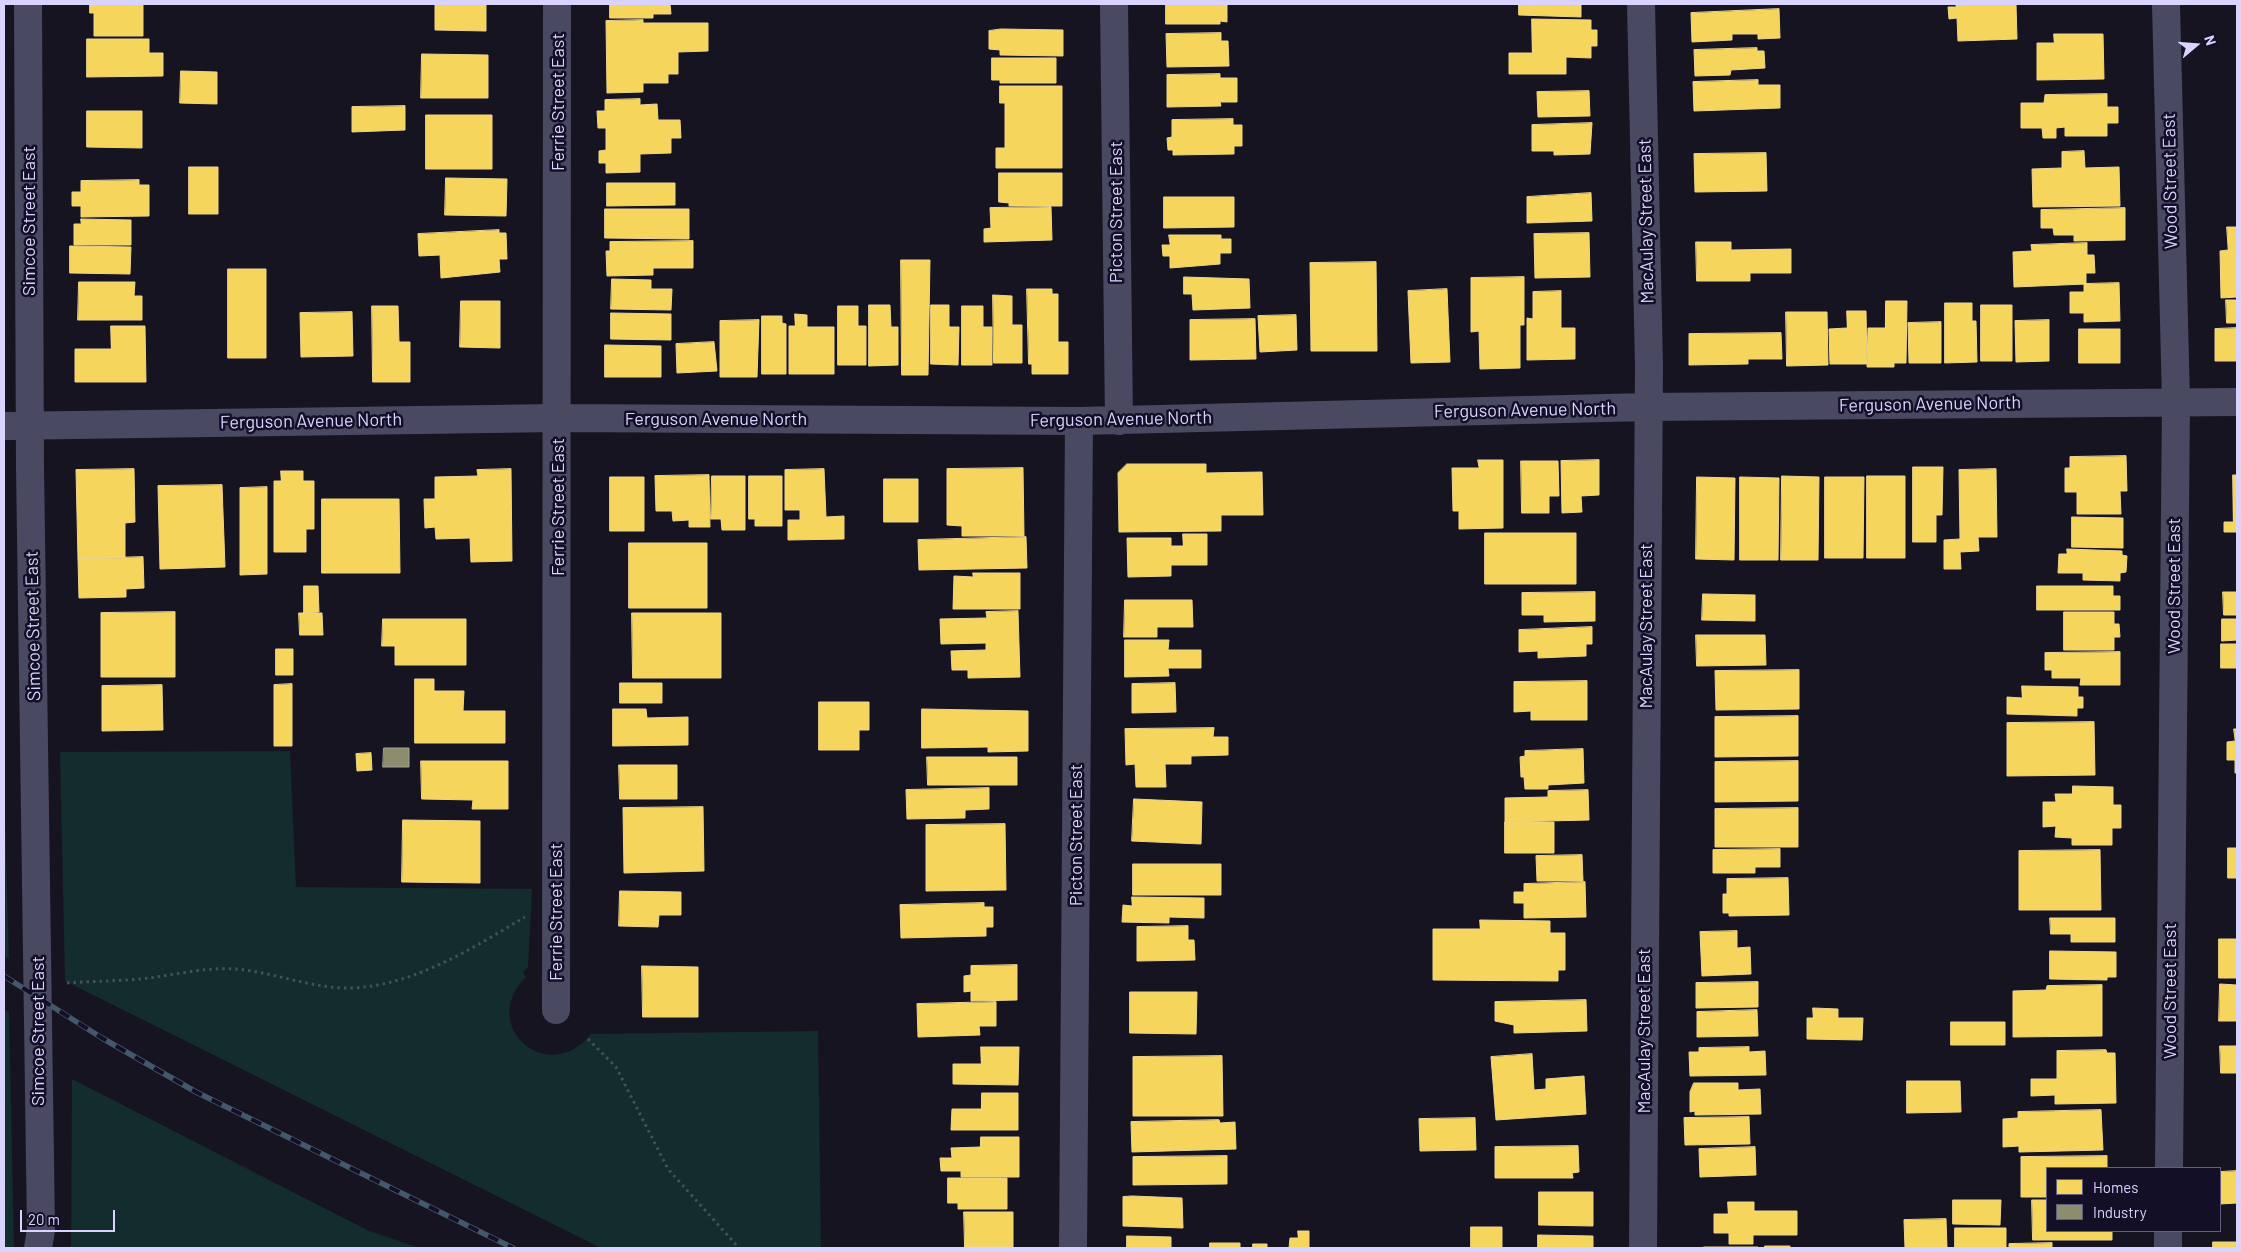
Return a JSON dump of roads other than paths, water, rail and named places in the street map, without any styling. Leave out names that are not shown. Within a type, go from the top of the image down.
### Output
[{"type":"street","name":"Simcoe Street East","points":[[28,4],[17,425],[41,1230],[38,1248]]},
{"type":"street","name":"Ferrie Street East","points":[[556,1010],[557,4]]},
{"type":"street","name":"Picton Street East","points":[[1114,4],[1119,420]]},
{"type":"street","name":"MacAulay Street East","points":[[1641,4],[1649,366],[1643,1248]]},
{"type":"street","name":"Wood Street East","points":[[2166,4],[2176,401],[2169,1167]]},
{"type":"street","name":"Ferguson Avenue North","points":[[17,425],[558,418],[1079,421],[1648,407],[2176,401],[2237,402]]},
{"type":"street","name":"Picton Street East","points":[[1073,1248],[1079,421]]},
{"type":"street","points":[[2168,1232],[2168,1248]]},
{"type":"railway","points":[[4,976],[102,1038],[196,1092],[513,1248]]}]
